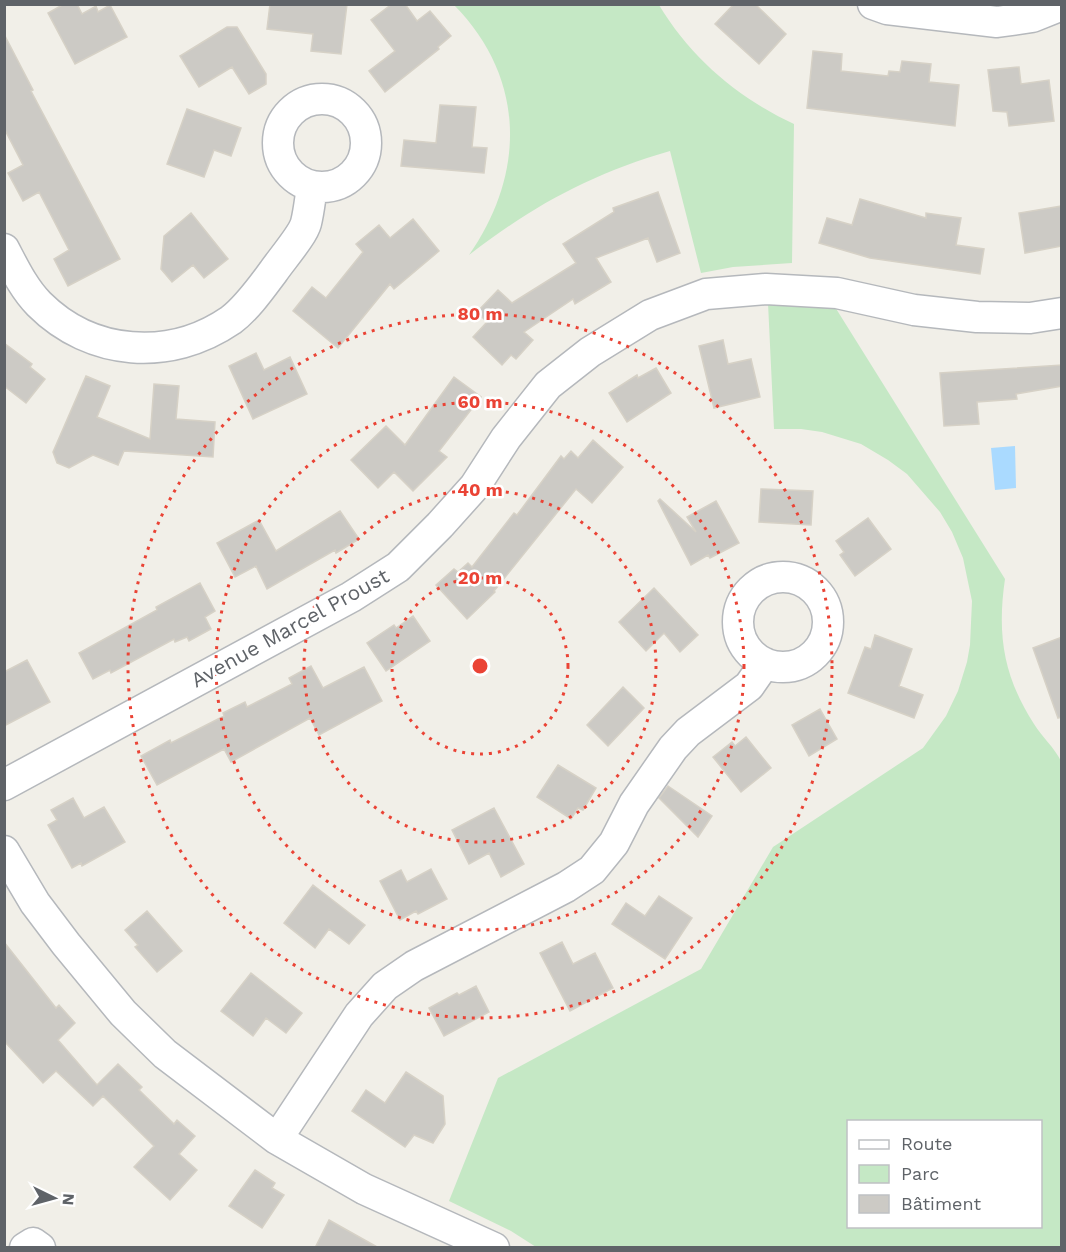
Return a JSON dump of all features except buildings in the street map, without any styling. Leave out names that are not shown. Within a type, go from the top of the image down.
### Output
[{"type":"street","points":[[873,4],[887,9],[997,22],[1032,17],[1062,5]]},
{"type":"street","points":[[4,249],[19,277],[38,303],[63,325],[90,339],[128,349],[166,348],[202,337],[232,319],[258,292],[306,225],[312,187]]},
{"type":"street","name":"Avenue Marcel Proust","points":[[4,785],[351,597],[398,567],[475,486],[506,438],[548,385],[590,352],[650,315],[706,294],[766,289],[837,293],[914,310],[977,317],[1030,318],[1062,313]]},
{"type":"street","points":[[278,1139],[359,1015],[385,986],[414,966],[566,887],[592,870],[614,843],[634,804],[660,763],[688,732],[749,686],[765,663]]},
{"type":"street","points":[[4,851],[35,903],[66,944],[123,1013],[165,1054],[278,1139],[363,1189],[494,1248]]},
{"type":"street","points":[[25,1248],[33,1243],[40,1248]]},
{"type":"green space","points":[[454,5],[659,5],[686,42],[718,75],[754,102],[794,124],[792,263],[733,267],[701,273],[670,151],[614,170],[564,193],[517,221],[469,255],[488,224],[501,192],[508,159],[510,127],[505,95],[495,63],[478,33]]},
{"type":"green space","points":[[768,303],[835,307],[1005,579],[1002,636],[1009,672],[1015,689],[1037,729],[1061,761],[1061,1247],[536,1247],[511,1231],[449,1201],[498,1078],[701,969],[773,847],[923,748],[946,716],[958,691],[970,645],[972,601],[963,558],[952,532],[940,512],[907,474],[888,460],[861,444],[822,432],[774,429]]},
{"type":"water","points":[[1015,446],[1016,488],[995,490],[991,448]]}]
